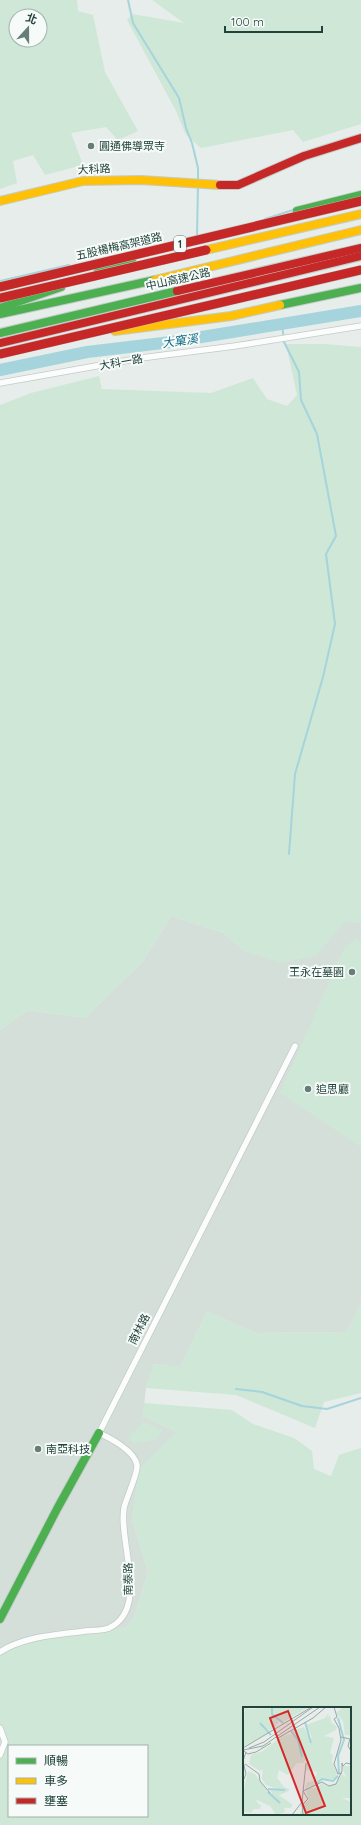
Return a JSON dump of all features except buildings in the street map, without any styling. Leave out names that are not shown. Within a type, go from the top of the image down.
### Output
[{"type":"main road","name":"大科路","points":[[0,201],[83,181],[141,180],[192,182],[228,186],[238,185],[304,156],[361,138]]},
{"type":"main road","points":[[0,308],[41,295],[122,263],[207,234],[361,195]]},
{"type":"main road","name":"五股楊梅高架道路","points":[[0,287],[361,201]]},
{"type":"main road","points":[[0,298],[361,214]]},
{"type":"main road","name":"中山高速公路","points":[[0,314],[175,275],[361,230]]},
{"type":"main road","name":"中山高速公路","points":[[0,333],[361,248]]},
{"type":"main road","points":[[0,344],[361,256]]},
{"type":"main road","points":[[0,354],[361,270]]},
{"type":"main road","points":[[0,344],[231,316],[361,288]]},
{"type":"main road","name":"南林路","points":[[0,1619],[99,1433]]},
{"type":"street","name":"大科一路","points":[[0,383],[141,358],[235,346],[361,326]]},
{"type":"street","name":"南林路","points":[[99,1433],[295,1046]]},
{"type":"street","name":"南泰路","points":[[0,1652],[7,1648],[37,1639],[109,1628],[119,1620],[126,1610],[130,1584],[123,1530],[124,1508],[138,1466],[134,1458],[117,1442],[99,1433]]},
{"type":"street","points":[[0,1728],[5,1742],[0,1755]]},
{"type":"shaded area","points":[[171,916],[224,933],[244,951],[316,955],[344,921],[361,923],[361,1303],[347,1332],[257,1333],[207,1312],[180,1367],[154,1364],[146,1388],[143,1416],[177,1432],[132,1519],[148,1572],[134,1618],[125,1628],[26,1641],[0,1647],[0,1030],[28,1010],[85,1018],[143,961]]},
{"type":"green space","points":[[0,0],[77,0],[78,11],[93,15],[105,72],[138,131],[118,140],[106,127],[71,133],[83,165],[45,175],[33,155],[13,161],[17,183],[0,189]]},
{"type":"green space","points":[[152,0],[361,0],[361,124],[303,142],[293,130],[201,148],[186,135],[176,111],[127,20],[132,14],[184,23]]},
{"type":"green space","points":[[286,344],[325,344],[361,347],[361,923],[344,922],[317,955],[281,963],[244,951],[224,933],[171,916],[143,961],[85,1018],[28,1010],[0,1030],[0,405],[31,393],[99,376],[102,389],[211,393],[253,378],[267,399],[287,406],[297,395]]},
{"type":"green space","points":[[356,939],[361,943],[361,1147],[280,1093],[345,946]]},
{"type":"green space","points":[[361,1303],[361,1393],[324,1402],[315,1428],[236,1395],[146,1388],[153,1364],[180,1367],[207,1312],[257,1333],[347,1332]]},
{"type":"green space","points":[[144,1403],[232,1410],[253,1424],[294,1438],[312,1451],[314,1469],[331,1476],[339,1455],[361,1448],[361,1825],[0,1825],[0,1647],[26,1641],[125,1628],[134,1618],[148,1572],[132,1519],[138,1469],[177,1432],[142,1416]]},
{"type":"green space","points":[[143,1422],[163,1430],[156,1439],[136,1444],[128,1438]]},
{"type":"waterway","points":[[128,0],[133,23],[179,98],[198,168],[198,180]]},
{"type":"waterway","points":[[197,236],[198,185]]},
{"type":"waterway","points":[[265,219],[293,210]]},
{"type":"waterway","points":[[0,281],[69,265]]},
{"type":"waterway","name":"大窠溪","points":[[0,370],[87,352],[171,342],[361,311]]},
{"type":"waterway","points":[[282,323],[284,342],[299,372],[301,400],[317,434],[336,536],[326,554],[335,624],[323,677],[295,774],[289,854]]},
{"type":"waterway","points":[[236,1389],[262,1392],[302,1406],[327,1409],[361,1398]]},
{"type":"traffic: fast","points":[[297,211],[361,195]]},
{"type":"traffic: fast","points":[[98,272],[132,259]]},
{"type":"traffic: fast","points":[[0,314],[155,280]]},
{"type":"traffic: fast","points":[[0,308],[61,287]]},
{"type":"traffic: fast","points":[[280,305],[361,288]]},
{"type":"traffic: fast","points":[[0,333],[177,291]]},
{"type":"traffic: fast","points":[[0,1619],[57,1509],[99,1433]]},
{"type":"traffic: slow","points":[[0,201],[83,181],[141,180],[220,185]]},
{"type":"traffic: slow","points":[[206,250],[361,214]]},
{"type":"traffic: slow","points":[[155,280],[361,230]]},
{"type":"traffic: slow","points":[[115,331],[231,316],[280,305]]},
{"type":"traffic: jam","points":[[220,185],[238,185],[304,156],[361,138]]},
{"type":"traffic: jam","points":[[0,287],[361,201]]},
{"type":"traffic: jam","points":[[177,291],[361,248]]},
{"type":"traffic: jam","points":[[0,298],[206,250]]},
{"type":"traffic: jam","points":[[0,343],[361,256]]},
{"type":"traffic: jam","points":[[0,354],[361,270]]},
{"type":"place","name":"圓通佛導眾寺","points":[[91,146]]},
{"type":"place","name":"王永在墓園","points":[[352,972]]},
{"type":"place","name":"追思廳","points":[[308,1089]]},
{"type":"place","name":"南亞科技","points":[[38,1449]]}]
